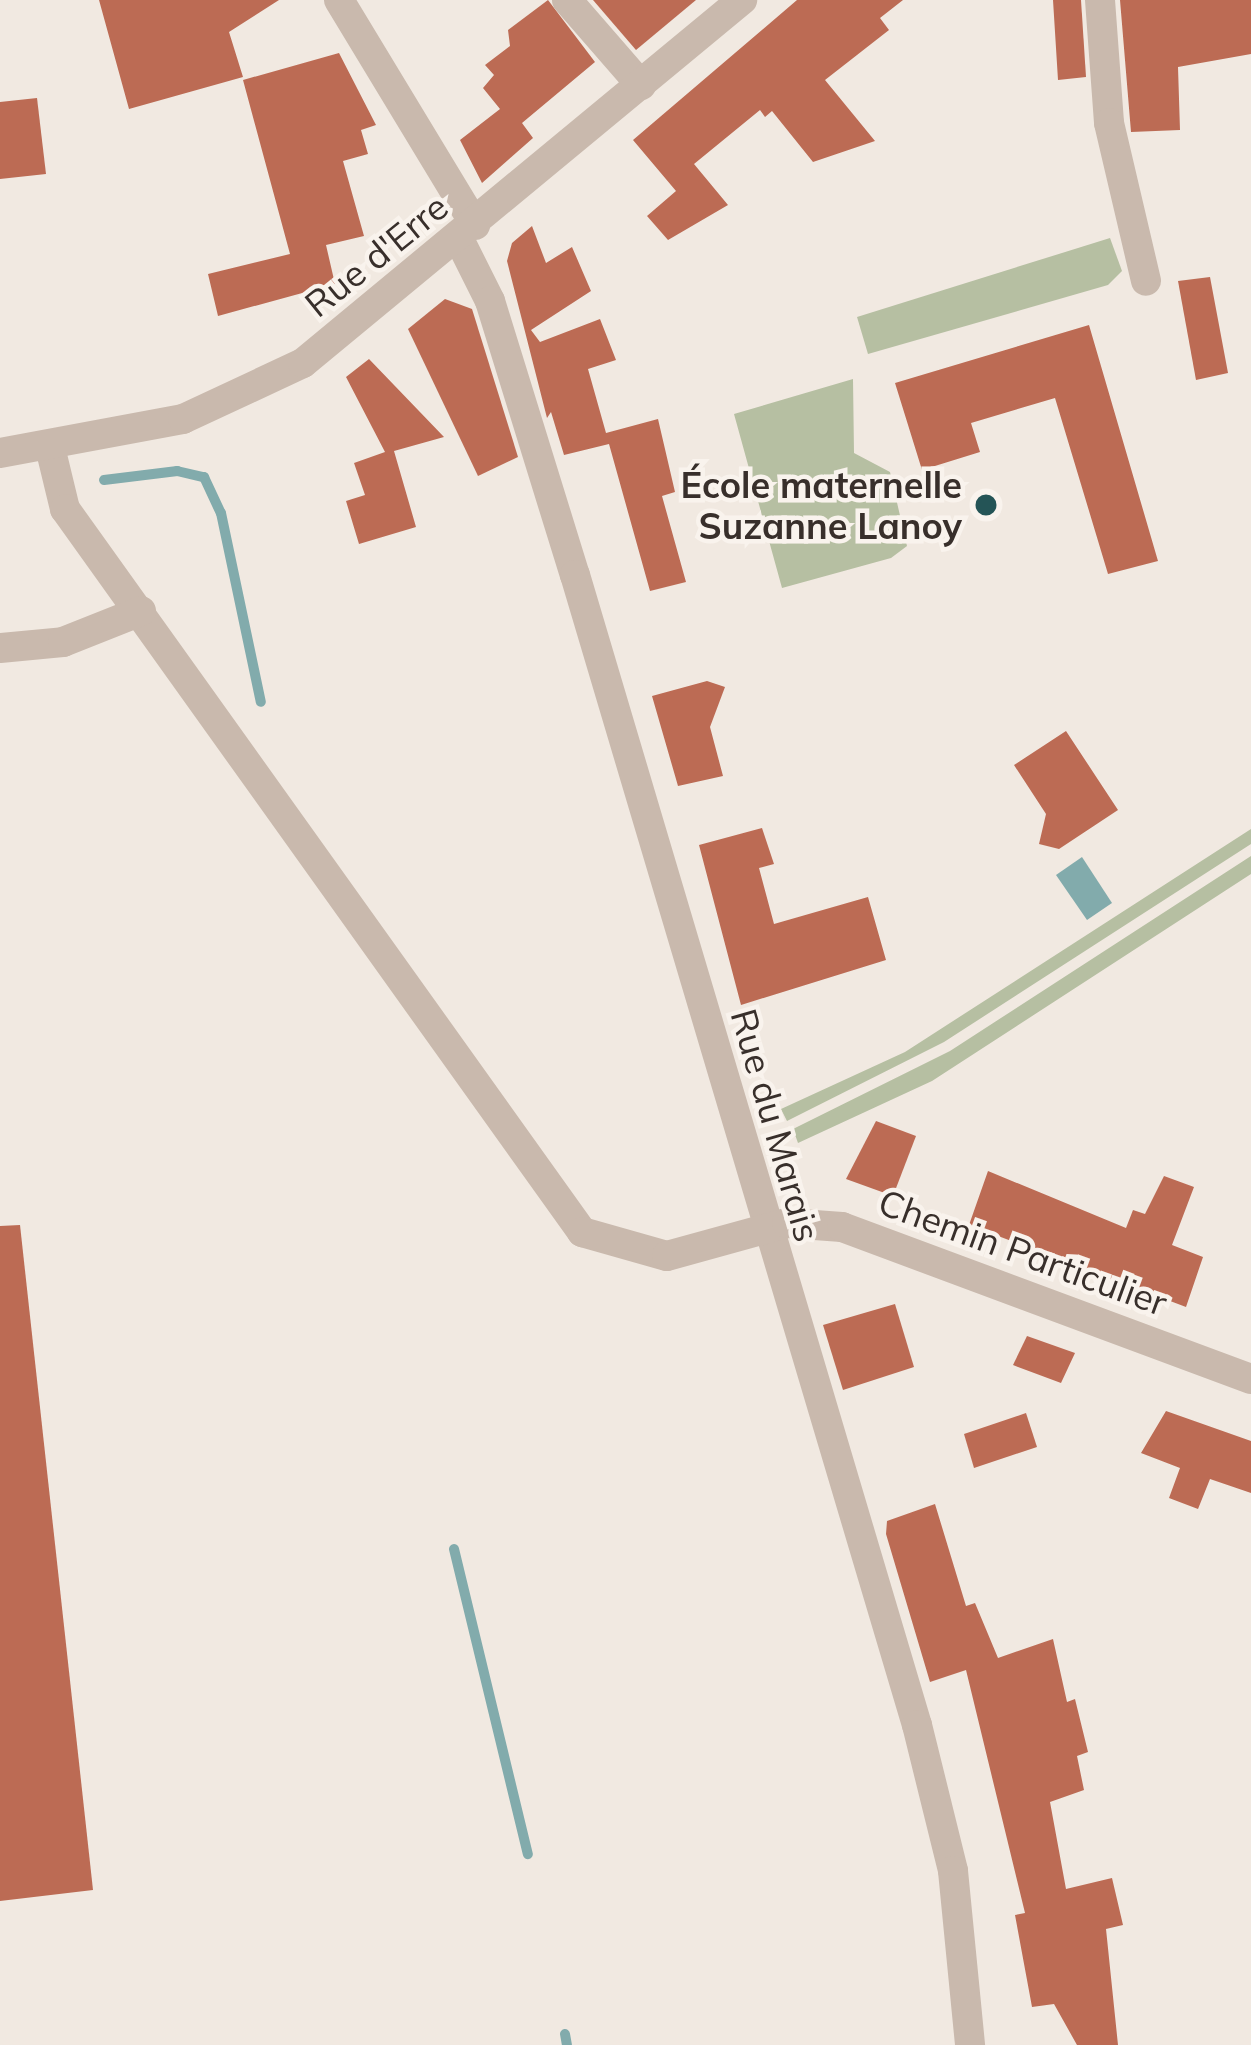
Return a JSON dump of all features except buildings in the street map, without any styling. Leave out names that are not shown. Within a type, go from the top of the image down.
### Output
[{"type":"street","name":"Rue du Marais","points":[[339,0],[467,232],[575,575],[764,1228],[940,1808],[970,2045]]},
{"type":"street","points":[[567,0],[641,85]]},
{"type":"street","name":"Rue d'Erre","points":[[0,453],[50,448],[183,419],[258,388],[338,338],[742,0]]},
{"type":"street","points":[[1100,0],[1109,123],[1146,281]]},
{"type":"street","name":"Chemin Particulier","points":[[50,448],[57,495],[582,1232],[667,1256],[787,1222],[867,1234],[1251,1379]]},
{"type":"street","points":[[0,648],[63,642],[141,611]]},
{"type":"green space","points":[[1110,238],[1122,271],[1108,285],[868,354],[857,317]]},
{"type":"green space","points":[[853,379],[854,453],[890,472],[907,546],[891,558],[782,588],[734,414]]},
{"type":"green space","points":[[1251,829],[1251,844],[944,1042],[787,1121],[781,1109],[905,1052]]},
{"type":"green space","points":[[1251,856],[1251,874],[932,1081],[798,1143],[793,1129],[950,1051]]},
{"type":"water","points":[[1082,857],[1112,903],[1087,920],[1056,875]]},
{"type":"waterway","points":[[104,480],[177,471],[204,477],[221,513],[261,702]]},
{"type":"waterway","points":[[454,1549],[528,1854]]},
{"type":"waterway","points":[[565,2034],[567,2045]]},
{"type":"place","name":"École maternelle Suzanne Lanoy","points":[[986,505]]}]
